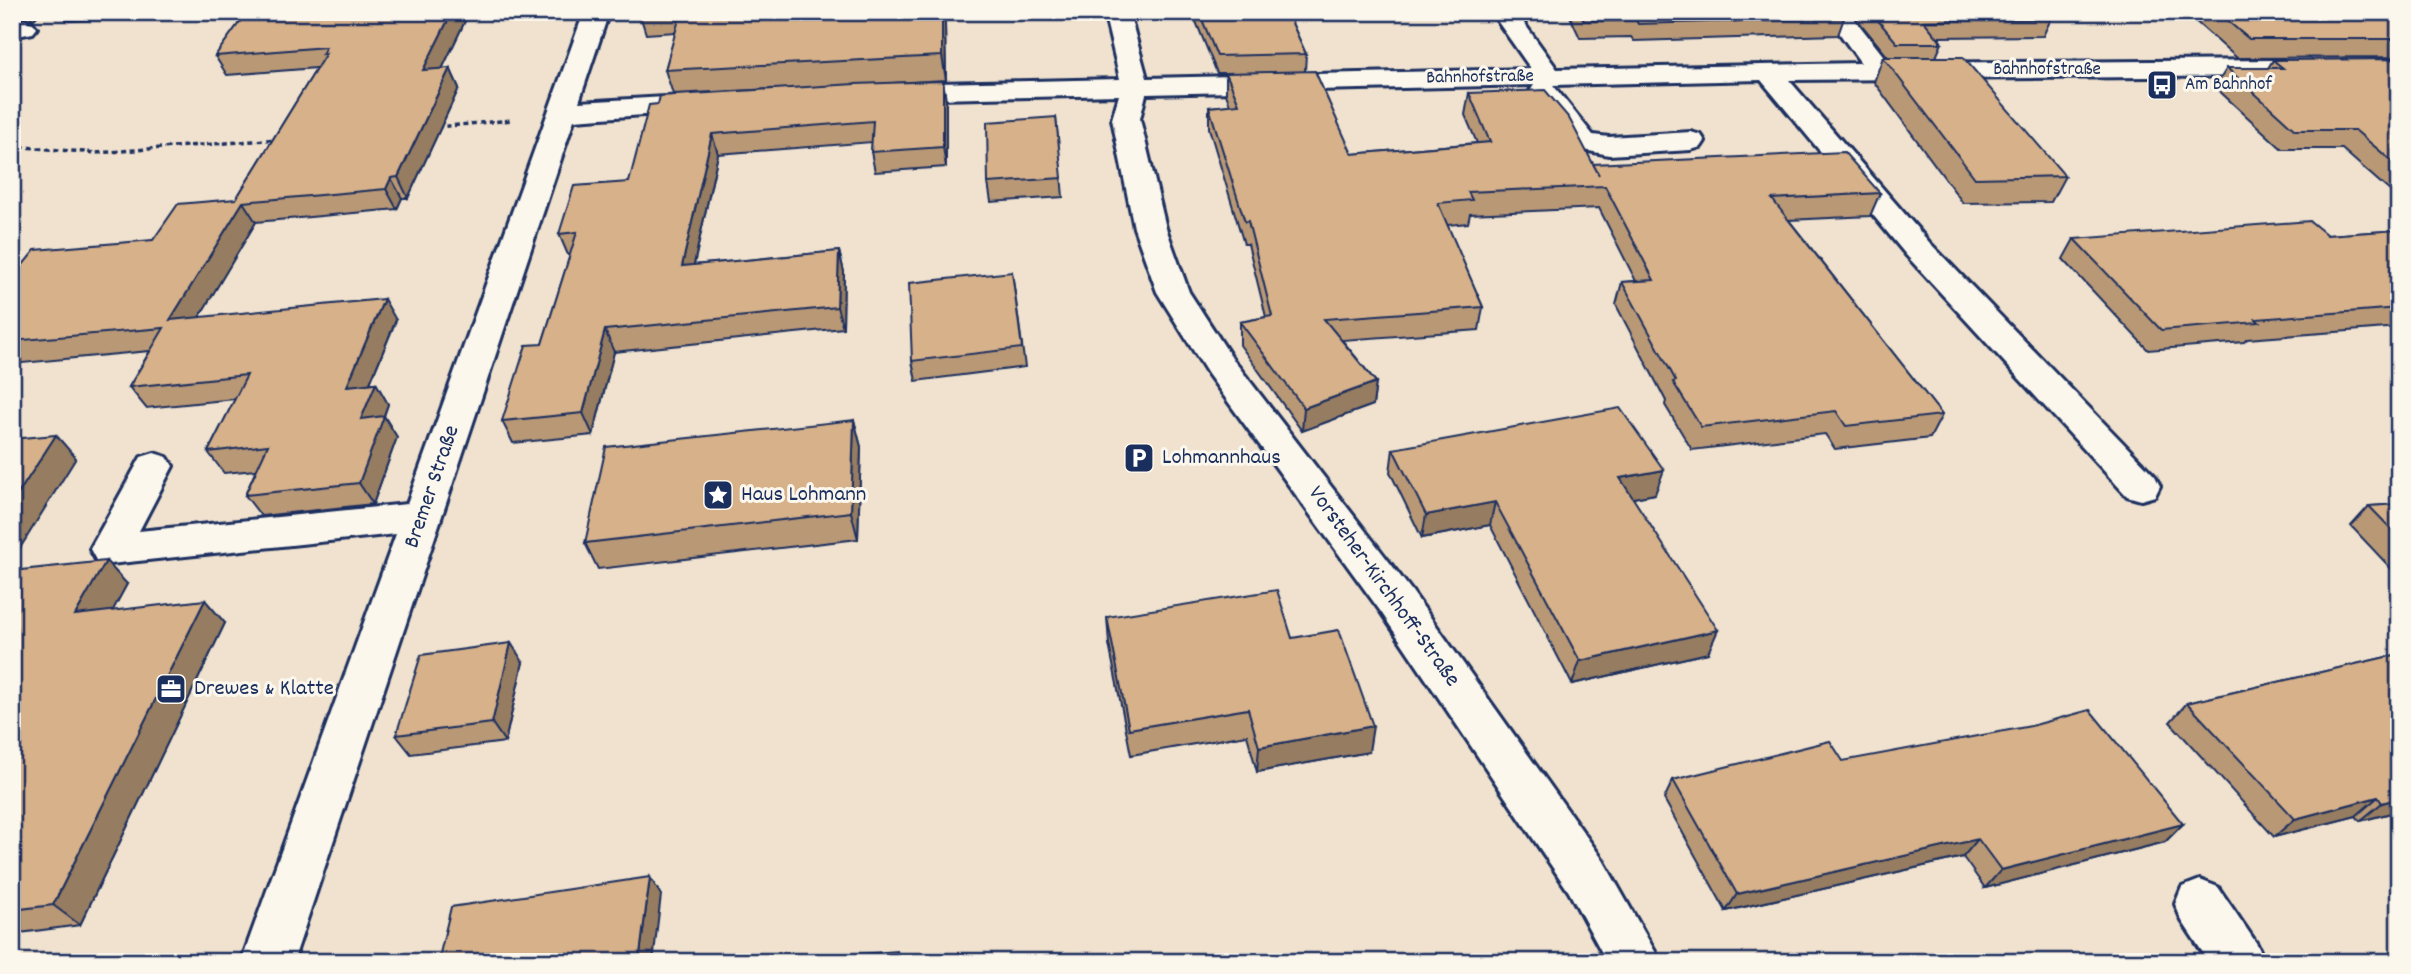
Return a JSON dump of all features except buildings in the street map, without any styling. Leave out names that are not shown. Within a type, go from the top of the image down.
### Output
[{"type":"street","name":"Bremer Straße","points":[[267,962],[597,12]]},
{"type":"street","points":[[1116,12],[1135,85]]},
{"type":"street","points":[[1503,12],[1540,76],[1584,142],[1609,146],[1691,141]]},
{"type":"street","points":[[1836,12],[1881,71]]},
{"type":"street","name":"Bahnhofstraße","points":[[872,92],[1768,72],[2303,68]]},
{"type":"street","points":[[1768,72],[1918,249],[2141,486]]},
{"type":"street","name":"Vorsteher-Kirchhoff-Straße","points":[[1135,85],[1126,119],[1150,228],[1173,292],[1220,366],[1428,647],[1586,876],[1635,962]]},
{"type":"street","points":[[562,112],[724,102]]},
{"type":"street","points":[[154,466],[110,549],[423,517]]},
{"type":"street","points":[[2200,904],[2239,962]]},
{"type":"path","points":[[425,128],[562,112]]},
{"type":"path","points":[[12,146],[96,153],[288,138]]},
{"type":"place","name":"Am Bahnhof","points":[[2162,85]]},
{"type":"place","name":"Lohmannhaus","points":[[1139,458]]},
{"type":"place","name":"Haus Lohmann","points":[[718,495]]},
{"type":"place","name":"Drewes & Klatte","points":[[171,689]]}]
